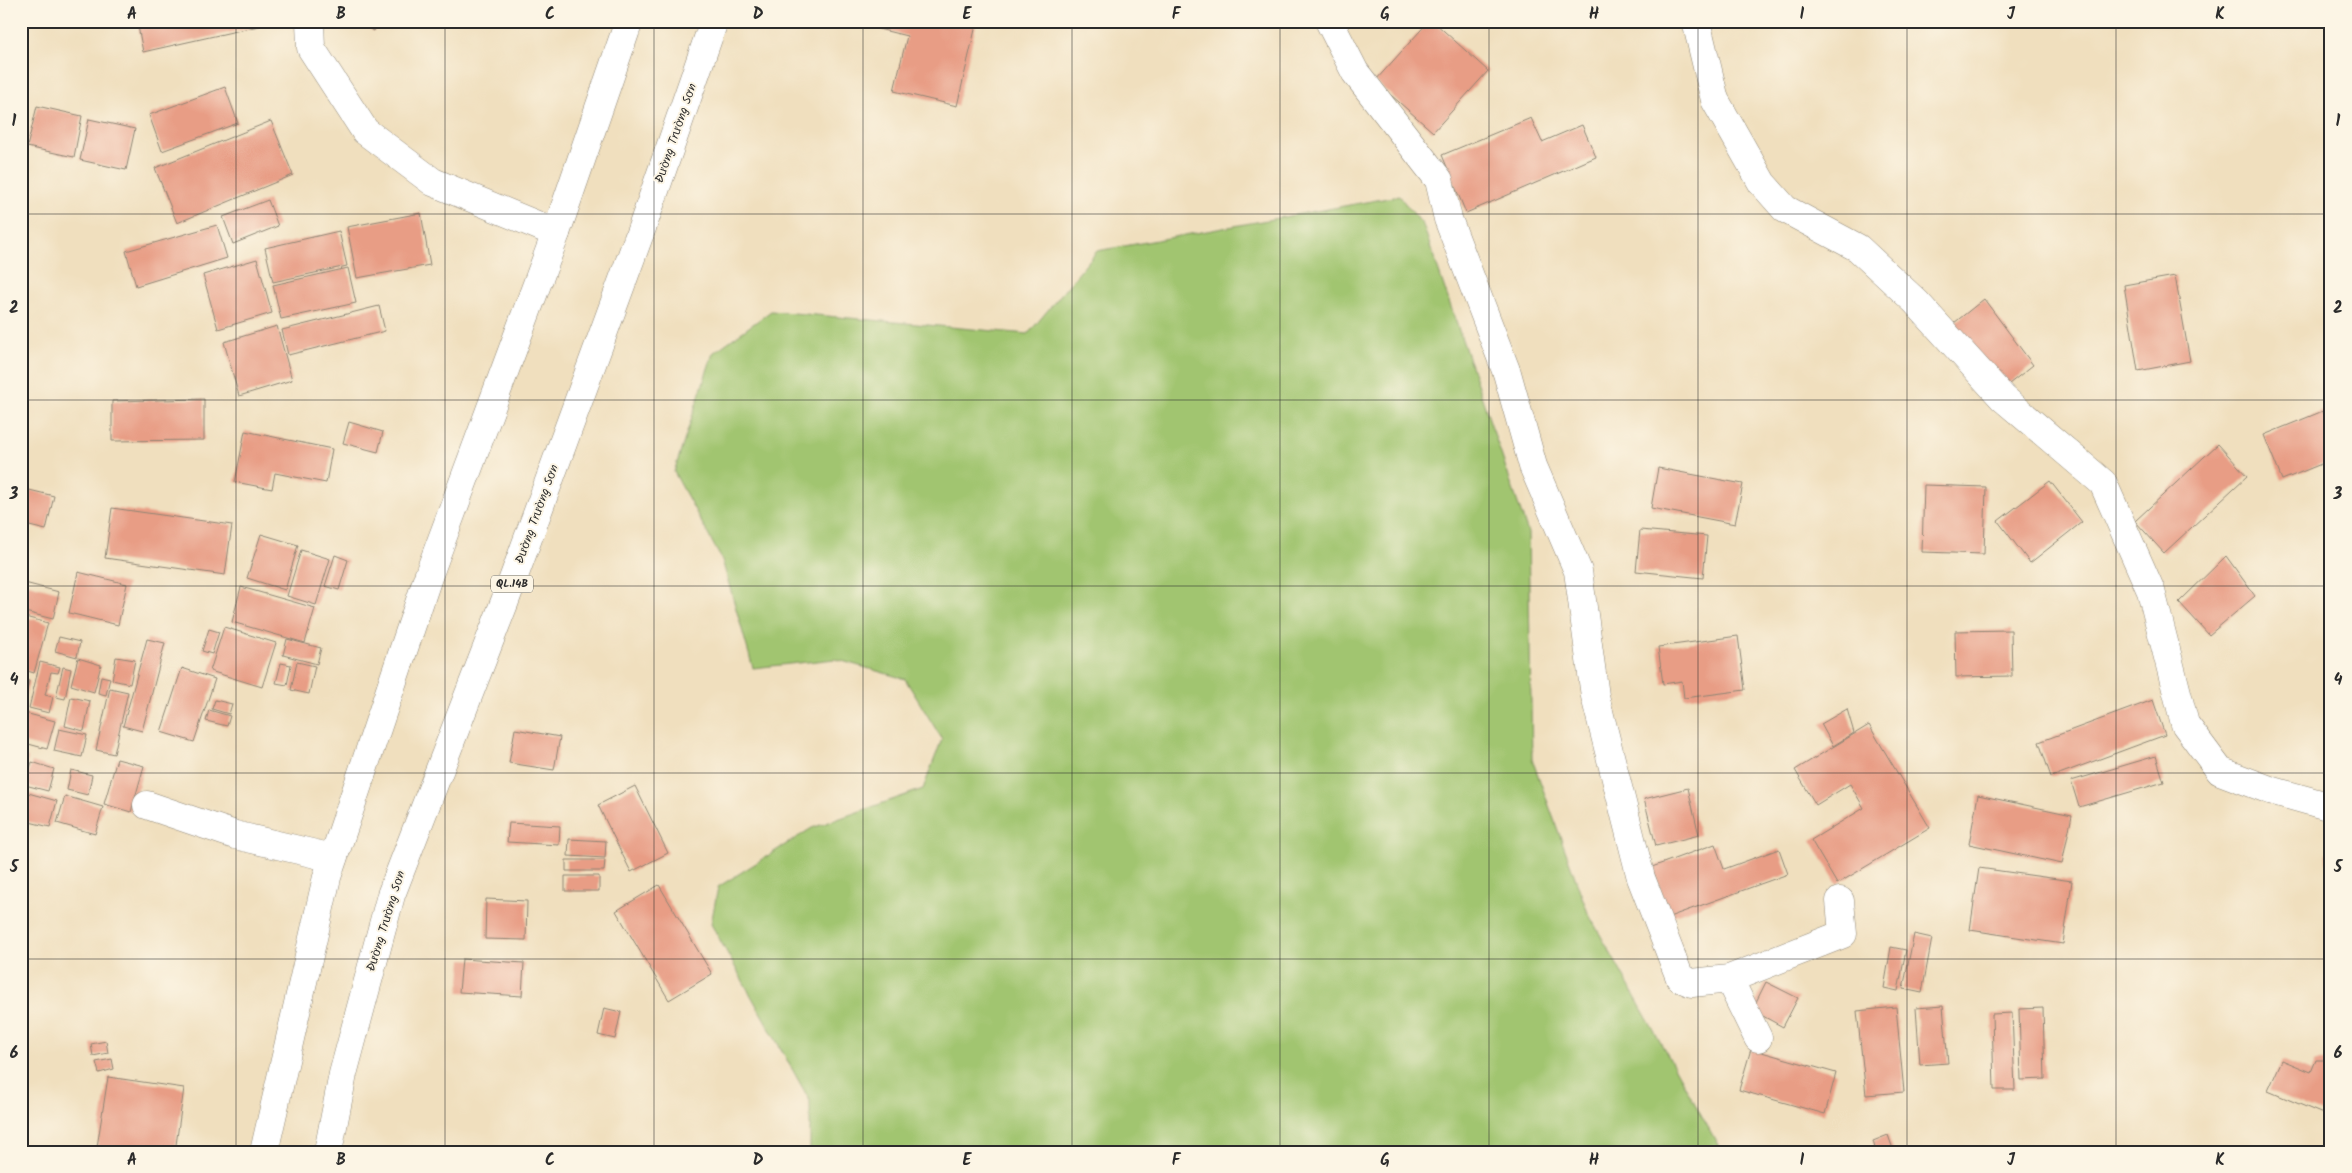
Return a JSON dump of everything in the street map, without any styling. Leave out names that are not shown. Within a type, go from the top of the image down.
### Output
[{"type":"main road","points":[[310,21],[311,48],[365,131],[433,182],[556,234]]},
{"type":"main road","points":[[264,1152],[282,1063],[333,858],[426,583],[556,234],[629,21]]},
{"type":"main road","name":"Đường Trường Sơn","points":[[328,1152],[343,1074],[391,895],[505,601],[644,225],[714,21]]},
{"type":"main road","points":[[1330,21],[1355,72],[1439,180],[1448,219],[1508,373],[1533,466],[1578,571],[1595,696],[1641,878],[1664,943],[1680,978],[1692,984],[1729,980],[1843,934],[1840,901]]},
{"type":"main road","points":[[1696,21],[1715,100],[1762,183],[1785,210],[1858,248],[1916,302],[2003,398],[2103,483],[2151,590],[2185,724],[2220,771],[2270,790],[2331,807]]},
{"type":"main road","points":[[147,805],[234,835],[333,858]]},
{"type":"main road","points":[[1729,980],[1758,1038]]},
{"type":"green space","points":[[1399,196],[1423,225],[1528,533],[1532,759],[1588,913],[1722,1152],[810,1152],[810,1101],[711,924],[718,887],[812,828],[923,789],[942,739],[905,679],[835,659],[753,668],[722,560],[674,472],[713,353],[771,311],[1028,334],[1097,251]]},
{"type":"building","points":[[137,21],[272,21],[272,23],[143,52]]},
{"type":"building","points":[[354,21],[379,21],[374,31]]},
{"type":"building","points":[[846,21],[977,21],[957,106],[894,91],[907,36]]},
{"type":"building","points":[[1429,21],[1433,21],[1488,71],[1433,132],[1375,81]]},
{"type":"building","points":[[225,87],[238,123],[162,151],[149,115]]},
{"type":"building","points":[[37,106],[82,116],[74,157],[27,147]]},
{"type":"building","points":[[1531,118],[1542,142],[1582,125],[1596,157],[1466,213],[1442,155]]},
{"type":"building","points":[[89,119],[135,129],[126,170],[80,160]]},
{"type":"building","points":[[271,121],[293,175],[177,223],[155,168]]},
{"type":"building","points":[[268,200],[278,226],[233,244],[223,217]]},
{"type":"building","points":[[421,213],[430,265],[357,278],[347,227]]},
{"type":"building","points":[[217,225],[227,258],[136,286],[126,251]]},
{"type":"building","points":[[339,231],[347,266],[273,282],[265,248]]},
{"type":"building","points":[[257,259],[272,313],[218,329],[203,275]]},
{"type":"building","points":[[348,268],[356,303],[281,319],[273,285]]},
{"type":"building","points":[[2175,276],[2190,361],[2138,371],[2124,285]]},
{"type":"building","points":[[1984,299],[2033,365],[2004,388],[1954,323]]},
{"type":"building","points":[[379,306],[385,331],[288,355],[282,330]]},
{"type":"building","points":[[277,326],[292,380],[239,396],[224,342]]},
{"type":"building","points":[[204,399],[204,440],[112,441],[112,401]]},
{"type":"building","points":[[2323,411],[2331,431],[2331,460],[2282,480],[2264,435]]},
{"type":"building","points":[[349,422],[383,432],[378,452],[343,443]]},
{"type":"building","points":[[245,431],[332,449],[326,483],[275,473],[272,489],[235,482]]},
{"type":"building","points":[[2218,444],[2247,476],[2164,553],[2135,521]]},
{"type":"building","points":[[1658,468],[1743,484],[1735,524],[1651,508]]},
{"type":"building","points":[[2050,481],[2082,522],[2030,563],[1998,521]]},
{"type":"building","points":[[1924,485],[1986,487],[1984,554],[1922,552]]},
{"type":"building","points":[[21,488],[54,496],[46,530],[21,524]]},
{"type":"building","points":[[112,508],[232,525],[225,575],[105,558]]},
{"type":"building","points":[[1640,530],[1707,536],[1703,578],[1636,571]]},
{"type":"building","points":[[261,534],[298,545],[285,590],[247,578]]},
{"type":"building","points":[[301,550],[330,559],[316,605],[287,596]]},
{"type":"building","points":[[335,555],[348,560],[339,590],[325,586]]},
{"type":"building","points":[[2226,556],[2255,596],[2209,635],[2179,602]]},
{"type":"building","points":[[78,572],[127,584],[118,625],[69,613]]},
{"type":"building","points":[[21,582],[59,592],[53,619],[21,611]]},
{"type":"building","points":[[241,587],[315,608],[305,643],[232,622]]},
{"type":"building","points":[[21,616],[48,623],[34,673],[21,669]]},
{"type":"building","points":[[224,627],[276,643],[262,687],[210,671]]},
{"type":"building","points":[[209,629],[219,632],[212,654],[202,651]]},
{"type":"building","points":[[2011,630],[2012,676],[1956,677],[1955,631]]},
{"type":"building","points":[[1738,636],[1745,690],[1684,698],[1682,681],[1663,684],[1658,647]]},
{"type":"building","points":[[59,637],[80,642],[77,657],[55,651]]},
{"type":"building","points":[[147,639],[165,643],[142,731],[123,726]]},
{"type":"building","points":[[287,639],[321,648],[317,664],[283,655]]},
{"type":"building","points":[[116,657],[135,660],[130,684],[112,680]]},
{"type":"building","points":[[78,658],[101,665],[94,692],[71,685]]},
{"type":"building","points":[[40,662],[60,667],[58,673],[51,672],[45,695],[53,697],[49,713],[29,708]]},
{"type":"building","points":[[297,662],[315,666],[309,694],[291,690]]},
{"type":"building","points":[[281,663],[291,665],[287,685],[276,683]]},
{"type":"building","points":[[63,667],[71,669],[65,699],[56,697]]},
{"type":"building","points":[[182,668],[215,679],[194,742],[161,732]]},
{"type":"building","points":[[101,676],[110,678],[106,695],[98,693]]},
{"type":"building","points":[[21,679],[29,681],[22,708],[21,708]]},
{"type":"building","points":[[110,688],[128,692],[114,754],[96,750]]},
{"type":"building","points":[[71,697],[90,701],[84,731],[65,726]]},
{"type":"building","points":[[215,700],[232,704],[229,714],[212,709]]},
{"type":"building","points":[[2153,700],[2165,735],[2051,777],[2039,742]]},
{"type":"building","points":[[1847,709],[1854,733],[1833,746],[1821,724]]},
{"type":"building","points":[[209,710],[230,716],[227,726],[206,721]]},
{"type":"building","points":[[21,712],[55,721],[47,749],[21,742]]},
{"type":"building","points":[[1869,725],[1930,828],[1837,884],[1811,840],[1864,808],[1850,784],[1816,805],[1795,770]]},
{"type":"building","points":[[59,729],[87,735],[82,757],[54,751]]},
{"type":"building","points":[[515,729],[560,737],[554,770],[509,763]]},
{"type":"building","points":[[21,756],[28,758],[22,784],[21,783]]},
{"type":"building","points":[[2156,756],[2164,782],[2079,807],[2071,781]]},
{"type":"building","points":[[117,759],[144,766],[131,812],[104,804]]},
{"type":"building","points":[[32,762],[54,769],[48,791],[25,785]]},
{"type":"building","points":[[71,770],[92,775],[88,795],[67,790]]},
{"type":"building","points":[[635,786],[668,853],[631,872],[598,805]]},
{"type":"building","points":[[1688,788],[1699,835],[1656,846],[1644,799]]},
{"type":"building","points":[[21,791],[57,801],[50,827],[21,820]]},
{"type":"building","points":[[1978,795],[2072,815],[2062,864],[1969,844]]},
{"type":"building","points":[[65,796],[103,807],[95,834],[57,823]]},
{"type":"building","points":[[509,823],[560,826],[559,845],[507,842]]},
{"type":"building","points":[[569,839],[606,841],[605,858],[568,856]]},
{"type":"building","points":[[1715,844],[1724,869],[1779,849],[1788,874],[1669,917],[1652,867]]},
{"type":"building","points":[[2326,853],[2331,853],[2331,905],[2329,905]]},
{"type":"building","points":[[566,860],[605,860],[604,871],[566,871]]},
{"type":"building","points":[[1979,868],[2072,881],[2063,944],[1970,930]]},
{"type":"building","points":[[565,876],[599,876],[599,891],[565,891]]},
{"type":"building","points":[[659,885],[712,974],[669,1000],[616,911]]},
{"type":"building","points":[[486,899],[527,901],[526,940],[485,939]]},
{"type":"building","points":[[1914,934],[1932,938],[1922,993],[1903,989]]},
{"type":"building","points":[[1891,947],[1906,950],[1898,991],[1884,988]]},
{"type":"building","points":[[462,959],[524,963],[522,996],[459,992]]},
{"type":"building","points":[[1766,982],[1798,998],[1783,1027],[1752,1010]]},
{"type":"building","points":[[1943,1006],[1948,1063],[1920,1065],[1916,1008]]},
{"type":"building","points":[[1896,1007],[1904,1092],[1866,1095],[1857,1011]]},
{"type":"building","points":[[604,1008],[621,1012],[615,1039],[598,1035]]},
{"type":"building","points":[[2043,1008],[2045,1079],[2021,1080],[2019,1009]]},
{"type":"building","points":[[2012,1013],[2015,1090],[1994,1090],[1992,1014]]},
{"type":"building","points":[[106,1041],[108,1053],[93,1056],[91,1044]]},
{"type":"building","points":[[1751,1049],[1836,1073],[1825,1114],[1739,1090]]},
{"type":"building","points":[[112,1059],[114,1069],[99,1073],[96,1062]]},
{"type":"building","points":[[2282,1060],[2311,1072],[2316,1060],[2331,1060],[2331,1096],[2323,1114],[2268,1091]]},
{"type":"building","points":[[108,1077],[184,1088],[175,1152],[131,1152],[97,1147]]},
{"type":"building","points":[[1888,1135],[1894,1152],[1876,1152],[1873,1141]]}]
